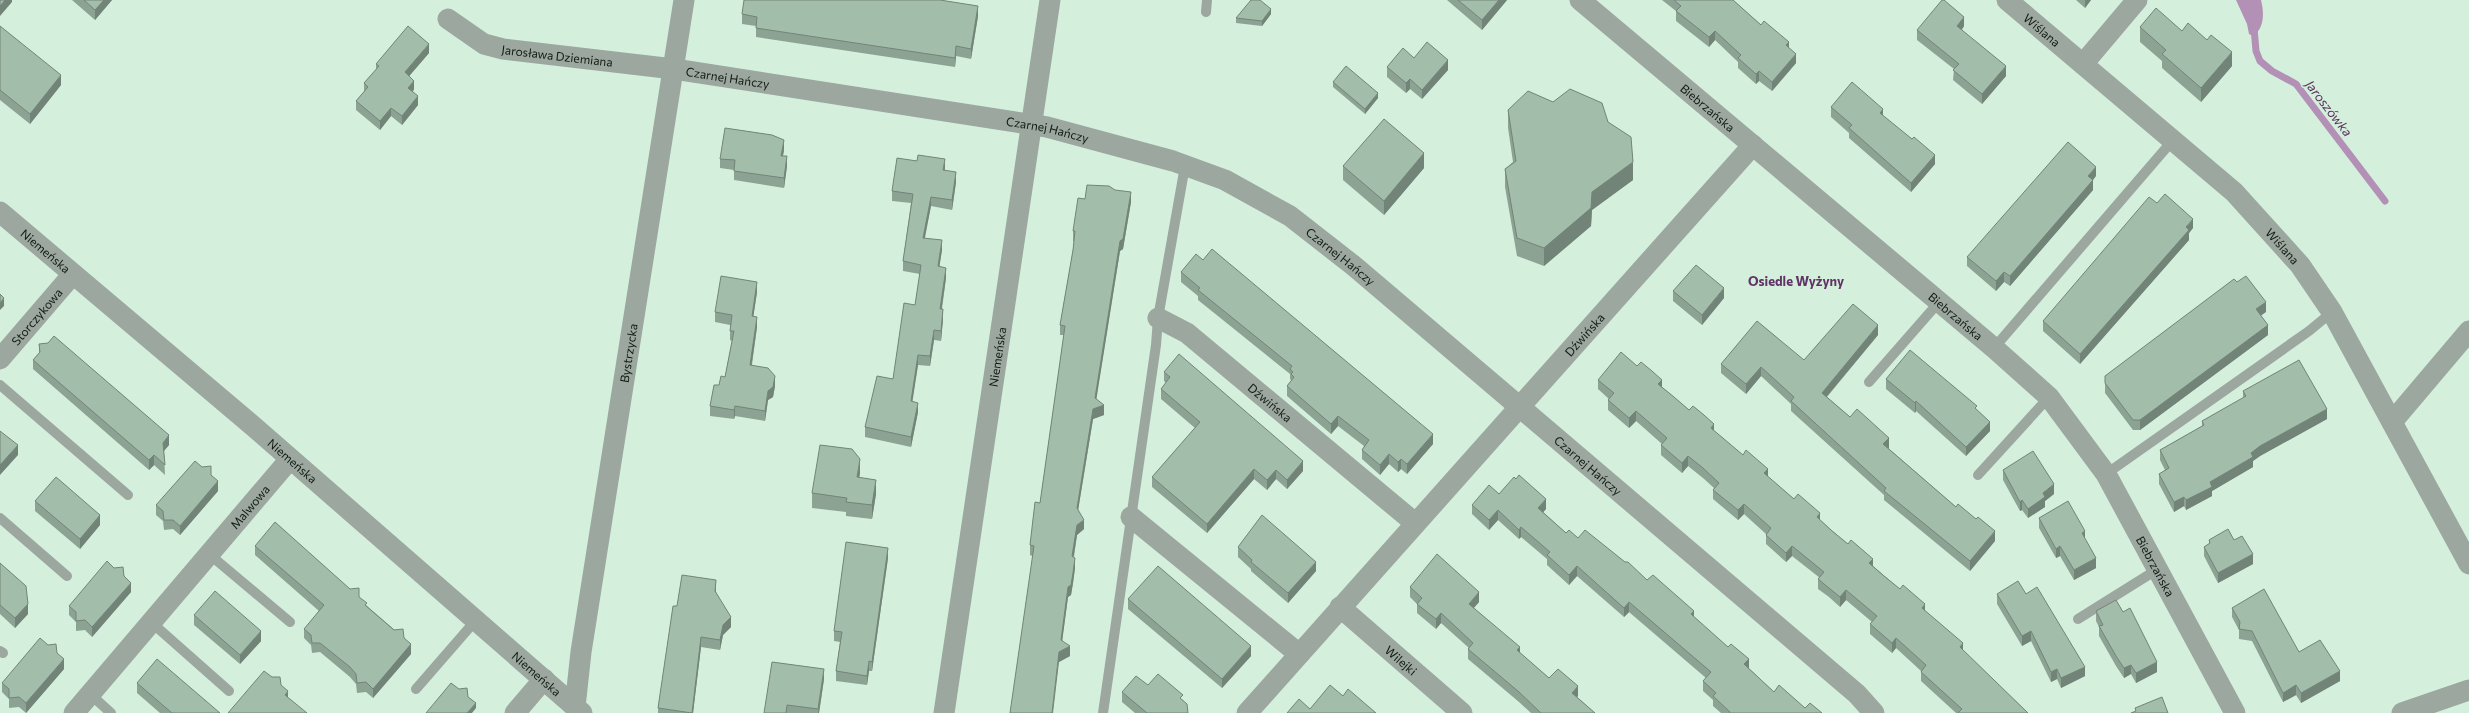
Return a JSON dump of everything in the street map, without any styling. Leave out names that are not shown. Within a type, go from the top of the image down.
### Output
[{"type":"street","name":"Bystrzycka","points":[[578,710],[581,652],[684,0]]},
{"type":"street","name":"Niemeńska","points":[[944,713],[1050,0]]},
{"type":"street","name":"Biebrzańska","points":[[1580,0],[1994,348],[2049,397],[2106,474],[2235,713]]},
{"type":"street","name":"Wiślana","points":[[2007,0],[2234,192],[2300,265],[2332,312],[2469,564]]},
{"type":"street","points":[[2083,64],[2138,0]]},
{"type":"street","name":"Jarosława Dziemiana","points":[[448,19],[484,44],[503,49],[674,69]]},
{"type":"street","name":"Czarnej Hańczy","points":[[674,69],[1032,123],[1185,166],[1225,180],[1300,224],[1354,266],[1857,694],[1874,713]]},
{"type":"street","name":"Dźwińska","points":[[1247,713],[1753,145]]},
{"type":"street","name":"Niemeńska","points":[[0,212],[290,459],[578,710]]},
{"type":"street","name":"Storczykowa","points":[[0,359],[73,274]]},
{"type":"street","name":"Dźwińska","points":[[1158,318],[1187,333],[1415,523]]},
{"type":"street","points":[[2392,422],[2469,331]]},
{"type":"street","name":"Malwowa","points":[[74,713],[290,459]]},
{"type":"street","points":[[1131,517],[1299,654]]},
{"type":"street","name":"Wilejki","points":[[1340,607],[1462,713]]},
{"type":"street","points":[[515,713],[544,679]]},
{"type":"street","points":[[2402,713],[2469,690]]},
{"type":"lane","points":[[1206,12],[1207,0]]},
{"type":"lane","points":[[1994,348],[2173,140]]},
{"type":"lane","points":[[1103,713],[1156,345],[1158,318],[1185,166]]},
{"type":"lane","points":[[1869,382],[1939,302]]},
{"type":"lane","points":[[2106,474],[2309,331],[2332,312]]},
{"type":"lane","points":[[0,385],[128,495]]},
{"type":"lane","points":[[1978,475],[2049,397]]},
{"type":"lane","points":[[0,518],[66,576]]},
{"type":"lane","points":[[209,554],[290,622]]},
{"type":"lane","points":[[2078,619],[2158,569]]},
{"type":"lane","points":[[416,689],[476,620]]},
{"type":"lane","points":[[151,622],[229,691]]},
{"type":"lane","points":[[90,694],[112,713]]},
{"type":"shaded area","points":[[2236,0],[2261,0],[2263,20],[2260,29],[2253,36],[2249,34],[2247,24]]},
{"type":"building","points":[[0,0],[5,0],[0,6]]},
{"type":"building","points":[[84,0],[104,0],[95,10]]},
{"type":"building","points":[[744,0],[940,0],[978,6],[971,49],[956,46],[955,58],[756,28],[757,17],[742,14]]},
{"type":"building","points":[[1251,0],[1260,0],[1271,9],[1262,21],[1236,18]]},
{"type":"building","points":[[1458,0],[1499,0],[1482,20]]},
{"type":"building","points":[[1674,0],[1733,0],[1761,25],[1764,21],[1789,42],[1786,45],[1796,54],[1772,82],[1759,71],[1756,74],[1738,58],[1741,55],[1715,31],[1709,37],[1676,11],[1681,6]]},
{"type":"building","points":[[1942,0],[1944,0],[1964,17],[1957,26],[2006,66],[1982,94],[1953,70],[1959,64],[1917,30]]},
{"type":"building","points":[[2156,8],[2182,31],[2188,23],[2207,40],[2211,35],[2232,52],[2201,88],[2162,54],[2166,50],[2140,27]]},
{"type":"building","points":[[0,26],[61,75],[30,114],[0,90]]},
{"type":"building","points":[[408,26],[429,44],[405,72],[414,81],[408,88],[418,96],[402,116],[391,108],[380,121],[356,101],[368,87],[364,83],[379,66],[376,64]]},
{"type":"building","points":[[1427,42],[1448,60],[1422,90],[1410,79],[1406,83],[1387,67],[1403,48],[1414,58]]},
{"type":"building","points":[[1346,66],[1378,93],[1365,109],[1333,82]]},
{"type":"building","points":[[1852,82],[1883,109],[1880,113],[1912,139],[1914,137],[1935,155],[1911,183],[1849,128],[1852,125],[1831,107]]},
{"type":"building","points":[[1570,89],[1602,103],[1608,122],[1631,137],[1633,162],[1592,192],[1591,208],[1544,248],[1517,238],[1505,169],[1516,161],[1508,110],[1528,91],[1553,102]]},
{"type":"building","points":[[1384,119],[1424,153],[1384,201],[1343,166]]},
{"type":"building","points":[[725,128],[772,135],[784,140],[781,156],[787,156],[784,178],[734,171],[735,160],[720,159]]},
{"type":"building","points":[[2068,142],[2096,167],[2088,176],[2093,180],[2010,276],[2004,272],[1996,281],[1967,257]]},
{"type":"building","points":[[918,155],[945,159],[943,170],[956,172],[952,200],[931,197],[923,238],[942,240],[938,266],[946,268],[940,309],[943,309],[941,331],[934,330],[930,356],[918,355],[911,401],[918,403],[911,437],[865,427],[877,376],[893,379],[904,303],[915,305],[921,265],[903,261],[913,194],[892,191],[897,158],[917,161]]},
{"type":"building","points":[[1087,185],[1109,186],[1115,190],[1131,192],[1123,239],[1120,241],[1095,398],[1104,405],[1093,409],[1077,508],[1084,520],[1077,525],[1072,556],[1075,558],[1073,573],[1071,585],[1068,587],[1061,640],[1070,646],[1059,652],[1052,713],[1010,713],[1034,546],[1030,545],[1035,502],[1040,503],[1065,326],[1060,325],[1073,250],[1075,231],[1073,231],[1078,198],[1085,199]]},
{"type":"building","points":[[2165,194],[2193,219],[2186,227],[2189,230],[2080,354],[2043,321],[2149,197],[2157,203]]},
{"type":"building","points":[[1212,249],[1433,434],[1407,464],[1401,459],[1398,462],[1389,454],[1380,465],[1362,450],[1369,440],[1338,416],[1331,424],[1287,386],[1294,377],[1291,374],[1293,372],[1290,369],[1292,366],[1198,290],[1200,288],[1181,272],[1196,254],[1203,260]]},
{"type":"building","points":[[1696,265],[1724,288],[1702,315],[1673,291]]},
{"type":"building","points":[[721,276],[757,282],[752,316],[757,317],[750,365],[768,368],[775,376],[773,387],[768,391],[765,411],[735,406],[734,410],[710,406],[714,385],[719,385],[721,376],[725,377],[734,331],[730,331],[732,315],[715,312]]},
{"type":"building","points":[[2246,276],[2266,302],[2256,309],[2268,325],[2140,420],[2133,420],[2105,383],[2105,376],[2234,279],[2237,282]]},
{"type":"building","points":[[0,294],[4,298],[0,303]]},
{"type":"building","points":[[1853,304],[1878,325],[1822,393],[1850,417],[1857,409],[1889,438],[1883,444],[1956,507],[1958,504],[1976,519],[1978,517],[1995,531],[1970,561],[1884,491],[1886,488],[1791,401],[1794,397],[1761,367],[1746,384],[1721,364],[1757,321],[1804,360]]},
{"type":"building","points":[[54,336],[169,435],[163,443],[165,465],[154,455],[149,460],[33,360],[40,352],[39,344],[48,343]]},
{"type":"building","points":[[1910,350],[1977,406],[1975,408],[1990,422],[1966,447],[1916,401],[1915,403],[1886,379]]},
{"type":"building","points":[[1621,352],[1637,366],[1641,362],[1652,371],[1662,380],[1658,384],[1689,410],[1693,406],[1704,415],[1714,424],[1711,428],[1743,455],[1746,450],[1768,469],[1764,473],[1794,499],[1798,494],[1820,513],[1817,517],[1832,531],[1848,544],[1851,540],[1873,559],[1869,563],[1884,576],[1900,589],[1903,585],[1925,604],[1922,608],[1963,643],[1960,647],[2028,713],[1958,713],[1962,709],[1921,672],[1926,665],[1896,638],[1892,643],[1870,624],[1877,616],[1846,590],[1840,597],[1818,579],[1824,572],[1792,546],[1786,553],[1766,535],[1771,528],[1744,504],[1738,510],[1713,490],[1719,483],[1688,456],[1682,463],[1661,445],[1667,438],[1636,411],[1629,418],[1608,400],[1614,393],[1598,380]]},
{"type":"building","points":[[1179,354],[1303,461],[1287,480],[1276,470],[1267,480],[1254,469],[1207,524],[1152,477],[1200,422],[1161,389],[1170,377],[1164,372]]},
{"type":"building","points":[[2299,360],[2327,409],[2260,446],[2251,453],[2253,457],[2210,482],[2212,487],[2186,500],[2184,497],[2174,502],[2159,474],[2169,468],[2160,450],[2204,425],[2202,421],[2246,396],[2243,391]]},
{"type":"building","points":[[0,431],[18,445],[0,465]]},
{"type":"building","points":[[820,445],[852,449],[860,459],[857,477],[876,480],[872,505],[846,502],[847,498],[812,493]]},
{"type":"building","points":[[2033,451],[2054,484],[2043,493],[2045,497],[2028,509],[2022,500],[2020,502],[2003,470]]},
{"type":"building","points":[[195,461],[202,467],[211,466],[211,475],[218,481],[180,526],[173,520],[164,520],[163,511],[156,505]]},
{"type":"building","points":[[1519,475],[1546,499],[1538,508],[1566,533],[1569,530],[1578,538],[1585,530],[1625,562],[1628,562],[1647,580],[1653,575],[1694,611],[1691,614],[1728,647],[1731,644],[1749,659],[1744,664],[1774,692],[1779,685],[1805,708],[1810,703],[1822,713],[1729,713],[1730,712],[1713,696],[1716,693],[1703,681],[1711,672],[1629,602],[1624,608],[1577,566],[1569,575],[1547,555],[1550,552],[1521,527],[1519,530],[1498,510],[1489,520],[1472,505],[1489,485],[1499,494],[1514,477],[1516,479]]},
{"type":"building","points":[[56,477],[100,515],[80,539],[35,501]]},
{"type":"building","points":[[2068,501],[2085,531],[2082,533],[2096,558],[2074,570],[2060,546],[2056,549],[2039,518]]},
{"type":"building","points":[[1262,515],[1316,562],[1288,593],[1251,562],[1252,560],[1238,547]]},
{"type":"building","points":[[275,522],[350,589],[359,588],[359,597],[367,603],[365,605],[394,630],[403,629],[404,638],[411,644],[373,689],[366,682],[357,683],[356,674],[350,667],[320,643],[312,643],[311,635],[304,629],[324,605],[255,546]]},
{"type":"building","points":[[2228,529],[2234,540],[2242,536],[2253,554],[2218,573],[2204,547],[2210,543],[2209,540]]},
{"type":"building","points":[[846,542],[888,548],[872,662],[869,661],[867,676],[836,671],[842,632],[834,631]]},
{"type":"building","points":[[1437,554],[1479,592],[1469,604],[1520,647],[1517,650],[1549,678],[1558,669],[1578,686],[1572,693],[1595,713],[1541,713],[1519,692],[1468,649],[1473,643],[1441,613],[1436,619],[1417,604],[1422,598],[1410,587]]},
{"type":"building","points":[[107,561],[114,568],[123,567],[124,576],[131,583],[92,627],[85,620],[76,621],[76,612],[69,606]]},
{"type":"building","points":[[0,563],[26,586],[28,604],[15,618],[0,605]]},
{"type":"building","points":[[1158,566],[1251,646],[1222,679],[1128,599]]},
{"type":"building","points":[[682,575],[716,580],[715,591],[731,617],[723,625],[720,640],[701,637],[692,713],[658,708],[673,606],[677,606]]},
{"type":"building","points":[[2018,581],[2026,594],[2037,587],[2085,667],[2061,678],[2057,669],[2051,672],[2031,631],[2022,636],[1997,594]]},
{"type":"building","points":[[2264,589],[2299,652],[2320,640],[2340,671],[2301,693],[2296,685],[2283,693],[2252,631],[2239,629],[2240,622],[2232,608]]},
{"type":"building","points":[[215,591],[261,631],[240,655],[194,615]]},
{"type":"building","points":[[2116,600],[2123,612],[2130,608],[2157,662],[2136,673],[2131,665],[2124,668],[2099,626],[2103,625],[2096,611]]},
{"type":"building","points":[[40,638],[48,645],[56,644],[57,653],[64,659],[26,703],[19,697],[9,698],[9,689],[2,683]]},
{"type":"building","points":[[157,659],[220,713],[172,713],[137,683]]},
{"type":"building","points":[[772,662],[824,669],[818,709],[787,705],[786,713],[764,713]]},
{"type":"building","points":[[264,671],[272,677],[280,677],[281,685],[288,691],[285,695],[307,713],[228,713]]},
{"type":"building","points":[[1158,674],[1183,695],[1180,698],[1187,704],[1188,713],[1147,713],[1122,692],[1136,676],[1148,685]]},
{"type":"building","points":[[451,683],[459,689],[467,688],[468,697],[476,703],[467,713],[426,713]]},
{"type":"building","points":[[1330,685],[1343,696],[1348,689],[1376,713],[1287,713],[1299,699],[1310,709]]},
{"type":"building","points":[[2162,697],[2168,713],[2131,713],[2136,711],[2135,708]]},
{"type":"waterway","name":"Jaroszówka","points":[[2254,28],[2256,51],[2260,61],[2272,71],[2296,84],[2385,201]]},
{"type":"district","name":"Osiedle Wyżyny","points":[[1796,281]]}]
